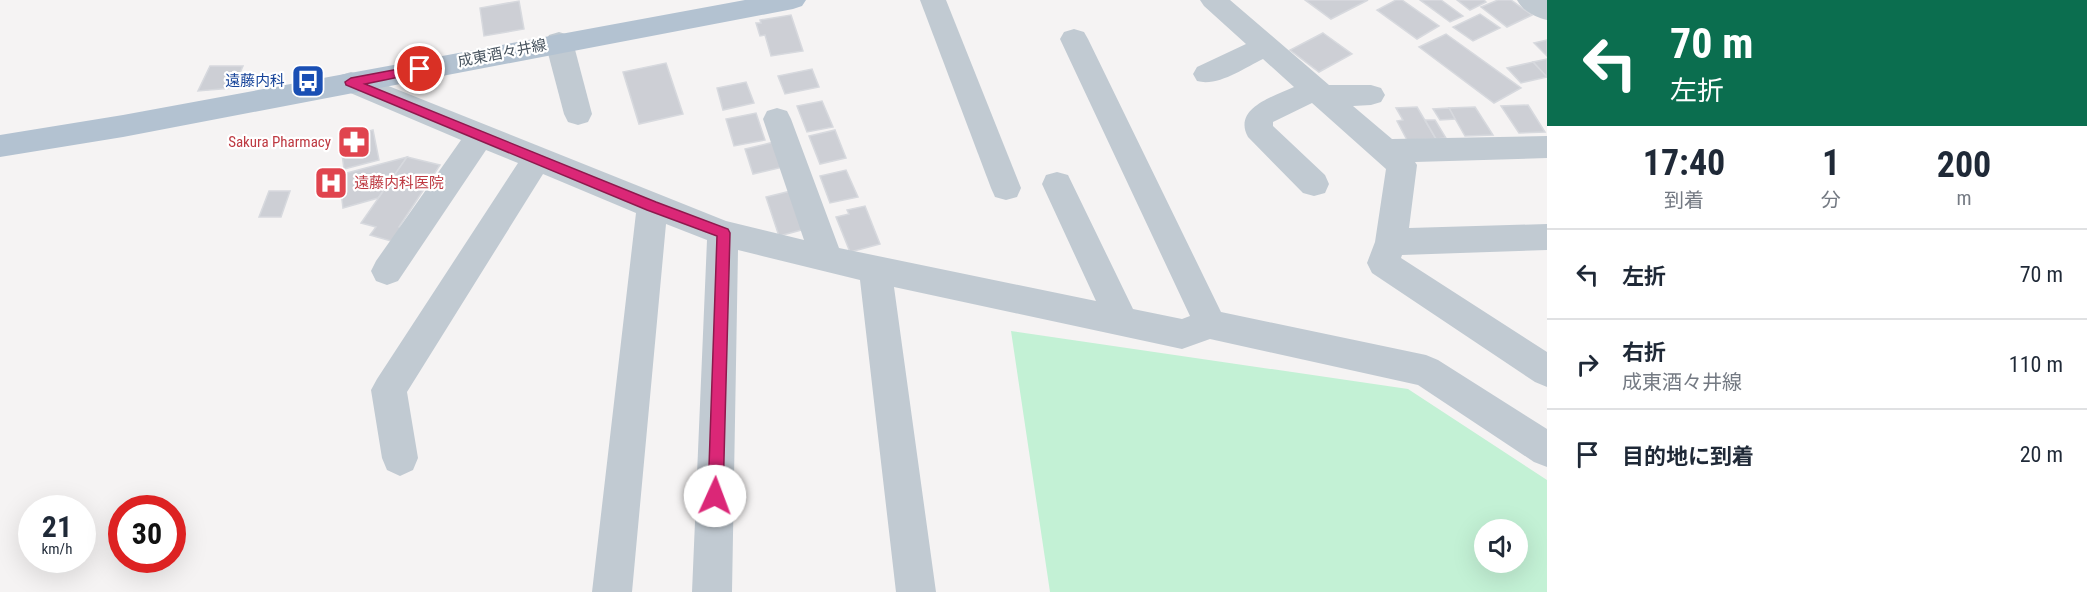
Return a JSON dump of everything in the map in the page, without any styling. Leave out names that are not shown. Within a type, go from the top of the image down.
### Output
[{"type":"main road","name":"成東酒々井線","points":[[0,146],[284,101],[351,82],[793,0]]},
{"type":"street","points":[[933,0],[1006,188]]},
{"type":"street","points":[[1213,0],[1402,165],[1391,242],[1383,263],[1547,371]]},
{"type":"street","points":[[1530,0],[1547,12]]},
{"type":"street","points":[[1074,39],[1210,324]]},
{"type":"street","points":[[559,42],[578,114]]},
{"type":"street","points":[[1207,74],[1266,46]]},
{"type":"street","points":[[351,82],[723,233],[827,259],[1182,334],[1210,324],[1426,372],[1547,450]]},
{"type":"street","points":[[1314,184],[1258,129],[1259,120],[1263,114],[1319,93],[1371,95]]},
{"type":"street","points":[[777,119],[827,259]]},
{"type":"street","points":[[387,271],[480,136]]},
{"type":"street","points":[[1386,151],[1547,147]]},
{"type":"street","points":[[400,458],[389,390],[537,159]]},
{"type":"street","points":[[1057,184],[1122,322]]},
{"type":"street","points":[[612,592],[652,206]]},
{"type":"street","points":[[712,592],[723,233]]},
{"type":"street","points":[[1391,242],[1547,237]]},
{"type":"street","points":[[875,269],[916,592]]},
{"type":"street","points":[[1510,347],[1547,346]]},
{"type":"green space","points":[[1011,331],[1408,389],[1547,480],[1547,592],[1050,592]]},
{"type":"building","points":[[1305,0],[1368,0],[1331,19]]},
{"type":"building","points":[[1396,0],[1402,0],[1439,26],[1417,39],[1377,10]]},
{"type":"building","points":[[1420,0],[1441,0],[1463,16],[1450,22]]},
{"type":"building","points":[[1457,0],[1484,0],[1486,2],[1470,10]]},
{"type":"building","points":[[1498,0],[1511,0],[1532,15],[1507,27],[1481,7]]},
{"type":"building","points":[[519,1],[524,29],[484,36],[480,8]]},
{"type":"building","points":[[1480,14],[1500,28],[1473,41],[1453,27]]},
{"type":"building","points":[[791,15],[803,51],[771,56],[765,35],[760,36],[756,23],[761,23],[760,20]]},
{"type":"building","points":[[1323,33],[1352,54],[1319,72],[1290,50]]},
{"type":"building","points":[[1446,34],[1521,88],[1494,103],[1419,47]]},
{"type":"building","points":[[1547,40],[1547,56],[1534,43]]},
{"type":"building","points":[[1547,59],[1547,77],[1533,62]]},
{"type":"building","points":[[1533,62],[1547,77],[1521,83],[1507,68]]},
{"type":"building","points":[[666,63],[683,114],[639,124],[623,72]]},
{"type":"building","points":[[210,66],[243,66],[233,88],[198,91]]},
{"type":"building","points":[[812,69],[819,87],[785,94],[778,76]]},
{"type":"building","points":[[746,82],[754,103],[723,110],[717,88]]},
{"type":"building","points":[[822,101],[833,127],[807,132],[797,106]]},
{"type":"building","points":[[1528,105],[1545,132],[1519,133],[1501,106]]},
{"type":"building","points":[[1417,107],[1436,139],[1407,140],[1397,121],[1403,120],[1396,108]]},
{"type":"building","points":[[1475,107],[1493,135],[1465,136],[1449,108]]},
{"type":"building","points":[[1449,108],[1455,119],[1440,120],[1433,109]]},
{"type":"building","points":[[756,113],[765,140],[734,146],[726,119]]},
{"type":"building","points":[[1425,120],[1435,120],[1446,138],[1436,139]]},
{"type":"building","points":[[373,130],[379,160],[344,169],[340,139]]},
{"type":"building","points":[[835,130],[846,158],[820,164],[809,136]]},
{"type":"building","points":[[774,142],[783,167],[753,174],[745,149]]},
{"type":"building","points":[[407,157],[378,198],[343,208],[339,175]]},
{"type":"building","points":[[407,157],[440,165],[399,227],[407,230],[398,243],[370,235],[376,227],[361,223]]},
{"type":"building","points":[[846,170],[858,197],[830,203],[820,176]]},
{"type":"building","points":[[339,175],[340,187],[330,190],[322,188],[324,181]]},
{"type":"building","points":[[795,190],[809,228],[779,236],[766,197]]},
{"type":"building","points":[[269,191],[290,191],[281,217],[259,217]]},
{"type":"building","points":[[865,206],[880,244],[850,252],[836,217],[849,214],[847,210]]},
{"type":"place","name":"遠藤内科","points":[[308,81]]},
{"type":"place","name":"Sakura Pharmacy","points":[[354,142]]},
{"type":"place","name":"遠藤内科医院","points":[[331,183]]},
{"type":"route","points":[[420,69],[351,82],[723,233],[715,496]]}]
